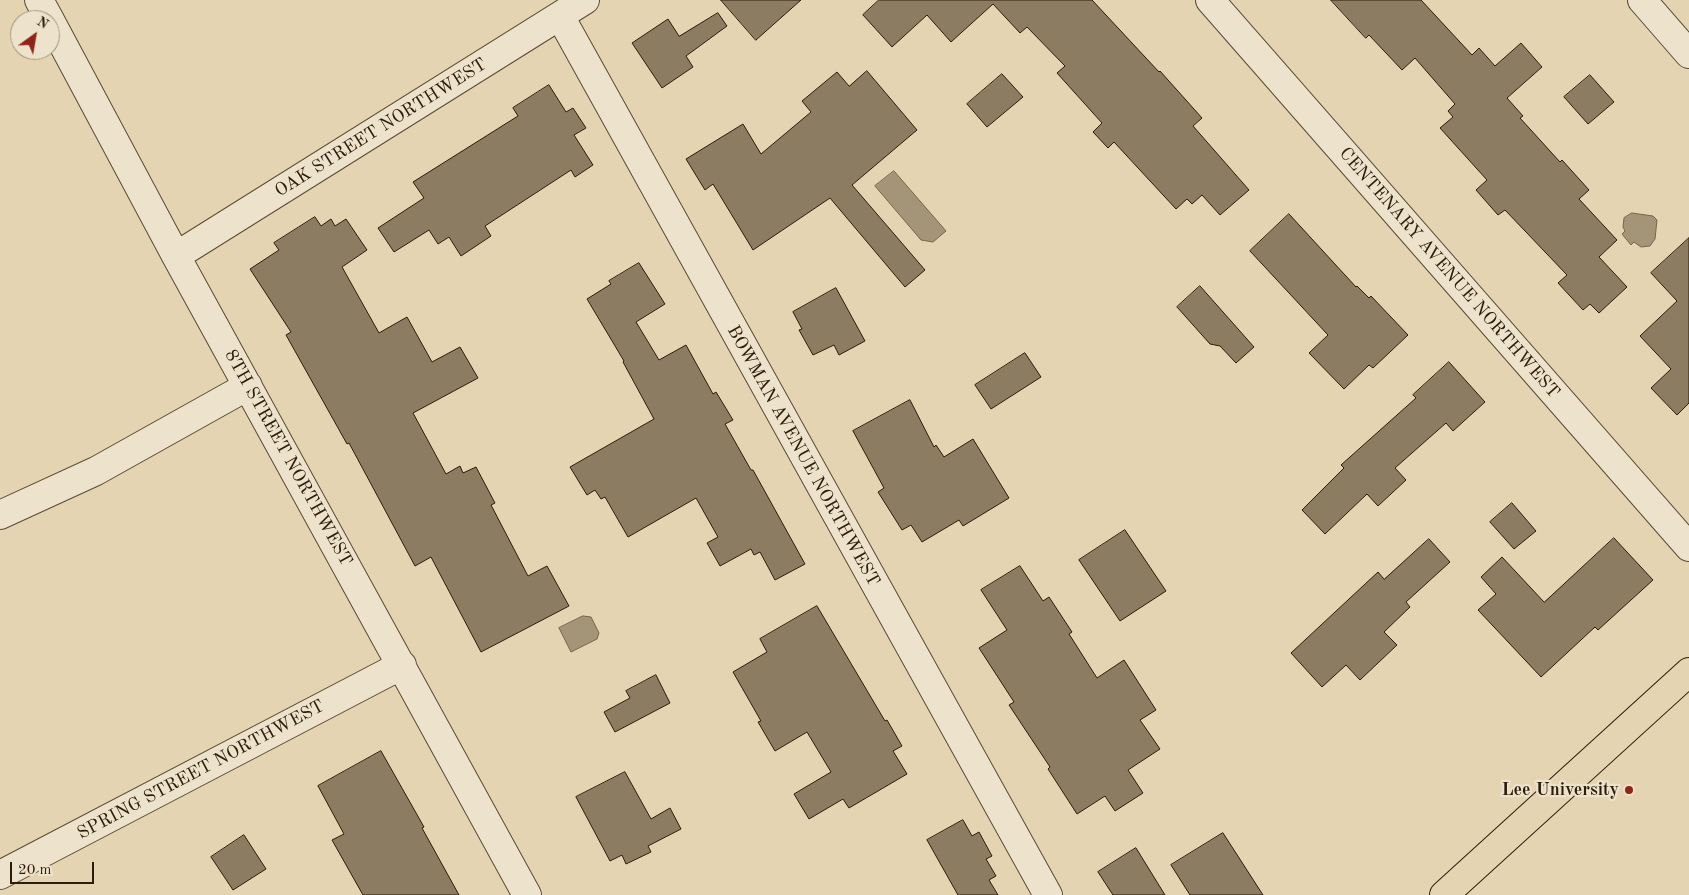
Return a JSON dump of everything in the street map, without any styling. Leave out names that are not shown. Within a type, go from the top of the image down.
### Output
[{"type":"main road","points":[[1444,895],[1689,672]]},
{"type":"street","name":"OAK STREET NORTHWEST","points":[[176,256],[585,0]]},
{"type":"street","name":"CENTENARY AVENUE NORTHWEST","points":[[1210,0],[1689,547]]},
{"type":"street","points":[[1642,0],[1689,54]]},
{"type":"street","name":"BOWMAN AVENUE NORTHWEST","points":[[560,16],[1048,895]]},
{"type":"street","name":"8TH STREET NORTHWEST","points":[[60,39],[176,256],[527,895]]},
{"type":"street","points":[[0,515],[96,471],[248,386]]},
{"type":"street","name":"SPRING STREET NORTHWEST","points":[[0,875],[402,665]]},
{"type":"shaded area","points":[[894,171],[946,231],[933,242],[921,240],[875,186]]},
{"type":"shaded area","points":[[1632,213],[1653,216],[1657,220],[1655,239],[1650,246],[1641,247],[1634,242],[1631,245],[1622,234],[1625,231],[1623,227],[1624,218]]},
{"type":"shaded area","points":[[583,616],[591,617],[599,633],[597,639],[571,652],[559,628]]},
{"type":"building","points":[[721,0],[801,0],[756,40]]},
{"type":"building","points":[[879,0],[1092,0],[1202,118],[1193,126],[1249,190],[1220,215],[1202,195],[1192,204],[1187,199],[1176,209],[1114,142],[1108,148],[1093,132],[1102,123],[1057,73],[1065,66],[1027,27],[1020,33],[993,4],[951,42],[927,15],[892,47],[863,15]]},
{"type":"building","points":[[1331,0],[1421,0],[1472,55],[1479,48],[1495,66],[1521,43],[1542,67],[1507,98],[1523,116],[1520,118],[1560,162],[1562,160],[1589,190],[1579,199],[1617,240],[1599,257],[1627,287],[1599,313],[1590,304],[1583,310],[1558,283],[1567,275],[1505,210],[1498,215],[1476,190],[1487,180],[1440,128],[1453,117],[1448,111],[1455,104],[1415,58],[1402,70],[1369,35],[1366,38]]},
{"type":"building","points":[[718,13],[727,26],[686,56],[693,67],[662,88],[632,43],[668,19],[679,36]]},
{"type":"building","points":[[867,71],[917,130],[852,185],[925,270],[905,287],[830,198],[753,250],[713,184],[705,190],[686,159],[743,124],[761,154],[811,112],[802,101],[837,72],[849,86]]},
{"type":"building","points":[[1002,74],[1023,97],[987,127],[967,104]]},
{"type":"building","points":[[1590,75],[1614,102],[1588,124],[1564,97]]},
{"type":"building","points":[[549,85],[566,112],[573,108],[586,128],[574,135],[593,165],[575,177],[571,170],[485,226],[491,236],[461,256],[449,237],[438,244],[429,230],[394,252],[378,228],[424,198],[413,182],[518,116],[513,108]]},
{"type":"building","points":[[1289,214],[1356,287],[1369,298],[1371,296],[1408,335],[1373,368],[1369,365],[1344,389],[1309,353],[1328,335],[1250,251]]},
{"type":"building","points":[[315,217],[321,226],[331,219],[335,226],[346,219],[367,250],[342,267],[379,333],[407,317],[432,362],[460,347],[478,378],[413,413],[446,474],[460,466],[463,473],[476,467],[495,503],[491,505],[528,576],[547,566],[569,606],[481,652],[431,557],[415,566],[349,443],[347,444],[286,335],[291,332],[250,269],[279,250],[274,243]]},
{"type":"building","points":[[1689,238],[1689,403],[1677,415],[1651,388],[1671,369],[1640,336],[1677,301],[1651,273]]},
{"type":"building","points":[[639,263],[665,304],[636,322],[659,360],[686,345],[713,394],[716,392],[733,420],[725,424],[805,564],[775,580],[760,552],[754,555],[751,549],[720,566],[707,543],[718,537],[696,498],[628,537],[605,497],[601,499],[595,490],[587,495],[570,467],[654,419],[624,361],[587,299],[611,284],[609,281]]},
{"type":"building","points":[[1200,286],[1254,347],[1236,363],[1220,346],[1210,344],[1177,307]]},
{"type":"building","points":[[836,288],[865,341],[839,355],[834,345],[813,355],[799,330],[802,329],[793,312]]},
{"type":"building","points":[[1025,353],[1041,377],[991,409],[975,385]]},
{"type":"building","points":[[1449,362],[1485,402],[1453,431],[1446,423],[1395,468],[1406,480],[1378,506],[1367,494],[1325,534],[1302,510],[1344,468],[1341,465],[1416,398],[1413,395]]},
{"type":"building","points":[[910,400],[934,447],[936,445],[944,457],[973,439],[1009,498],[963,526],[959,520],[922,542],[911,525],[902,530],[878,492],[884,488],[853,431]]},
{"type":"building","points":[[1512,503],[1536,531],[1514,549],[1490,522]]},
{"type":"building","points":[[1125,530],[1166,591],[1120,621],[1079,560]]},
{"type":"building","points":[[1614,538],[1653,580],[1598,630],[1595,627],[1541,677],[1478,610],[1496,594],[1481,577],[1502,557],[1544,602]]},
{"type":"building","points":[[1429,539],[1450,562],[1406,602],[1410,607],[1384,632],[1397,645],[1360,680],[1346,665],[1322,687],[1291,653],[1378,572],[1384,579]]},
{"type":"building","points":[[1020,566],[1043,601],[1049,597],[1072,632],[1069,634],[1097,678],[1124,660],[1156,710],[1140,720],[1160,749],[1128,770],[1143,793],[1115,811],[1105,796],[1077,814],[1048,769],[1050,767],[1009,705],[1014,702],[979,648],[1007,630],[981,590]]},
{"type":"building","points":[[817,606],[885,721],[887,720],[902,746],[893,751],[907,774],[849,808],[843,799],[809,819],[794,794],[831,772],[807,732],[775,751],[758,722],[761,721],[733,672],[767,652],[760,639]]},
{"type":"building","points":[[656,675],[670,703],[615,732],[604,712],[630,698],[626,691]]},
{"type":"building","points":[[381,751],[424,827],[422,828],[459,895],[363,895],[332,840],[344,834],[318,786]]},
{"type":"building","points":[[625,772],[651,819],[670,808],[681,829],[648,846],[651,852],[626,864],[622,855],[610,861],[576,797]]},
{"type":"building","points":[[963,820],[972,836],[979,832],[992,856],[986,859],[996,876],[989,880],[998,895],[958,895],[927,840]]},
{"type":"building","points":[[1223,833],[1263,895],[1190,895],[1171,865]]},
{"type":"building","points":[[244,835],[266,869],[233,890],[211,857]]},
{"type":"building","points":[[1136,848],[1165,895],[1113,895],[1098,872]]},
{"type":"place","name":"Lee University","points":[[1629,790]]}]
